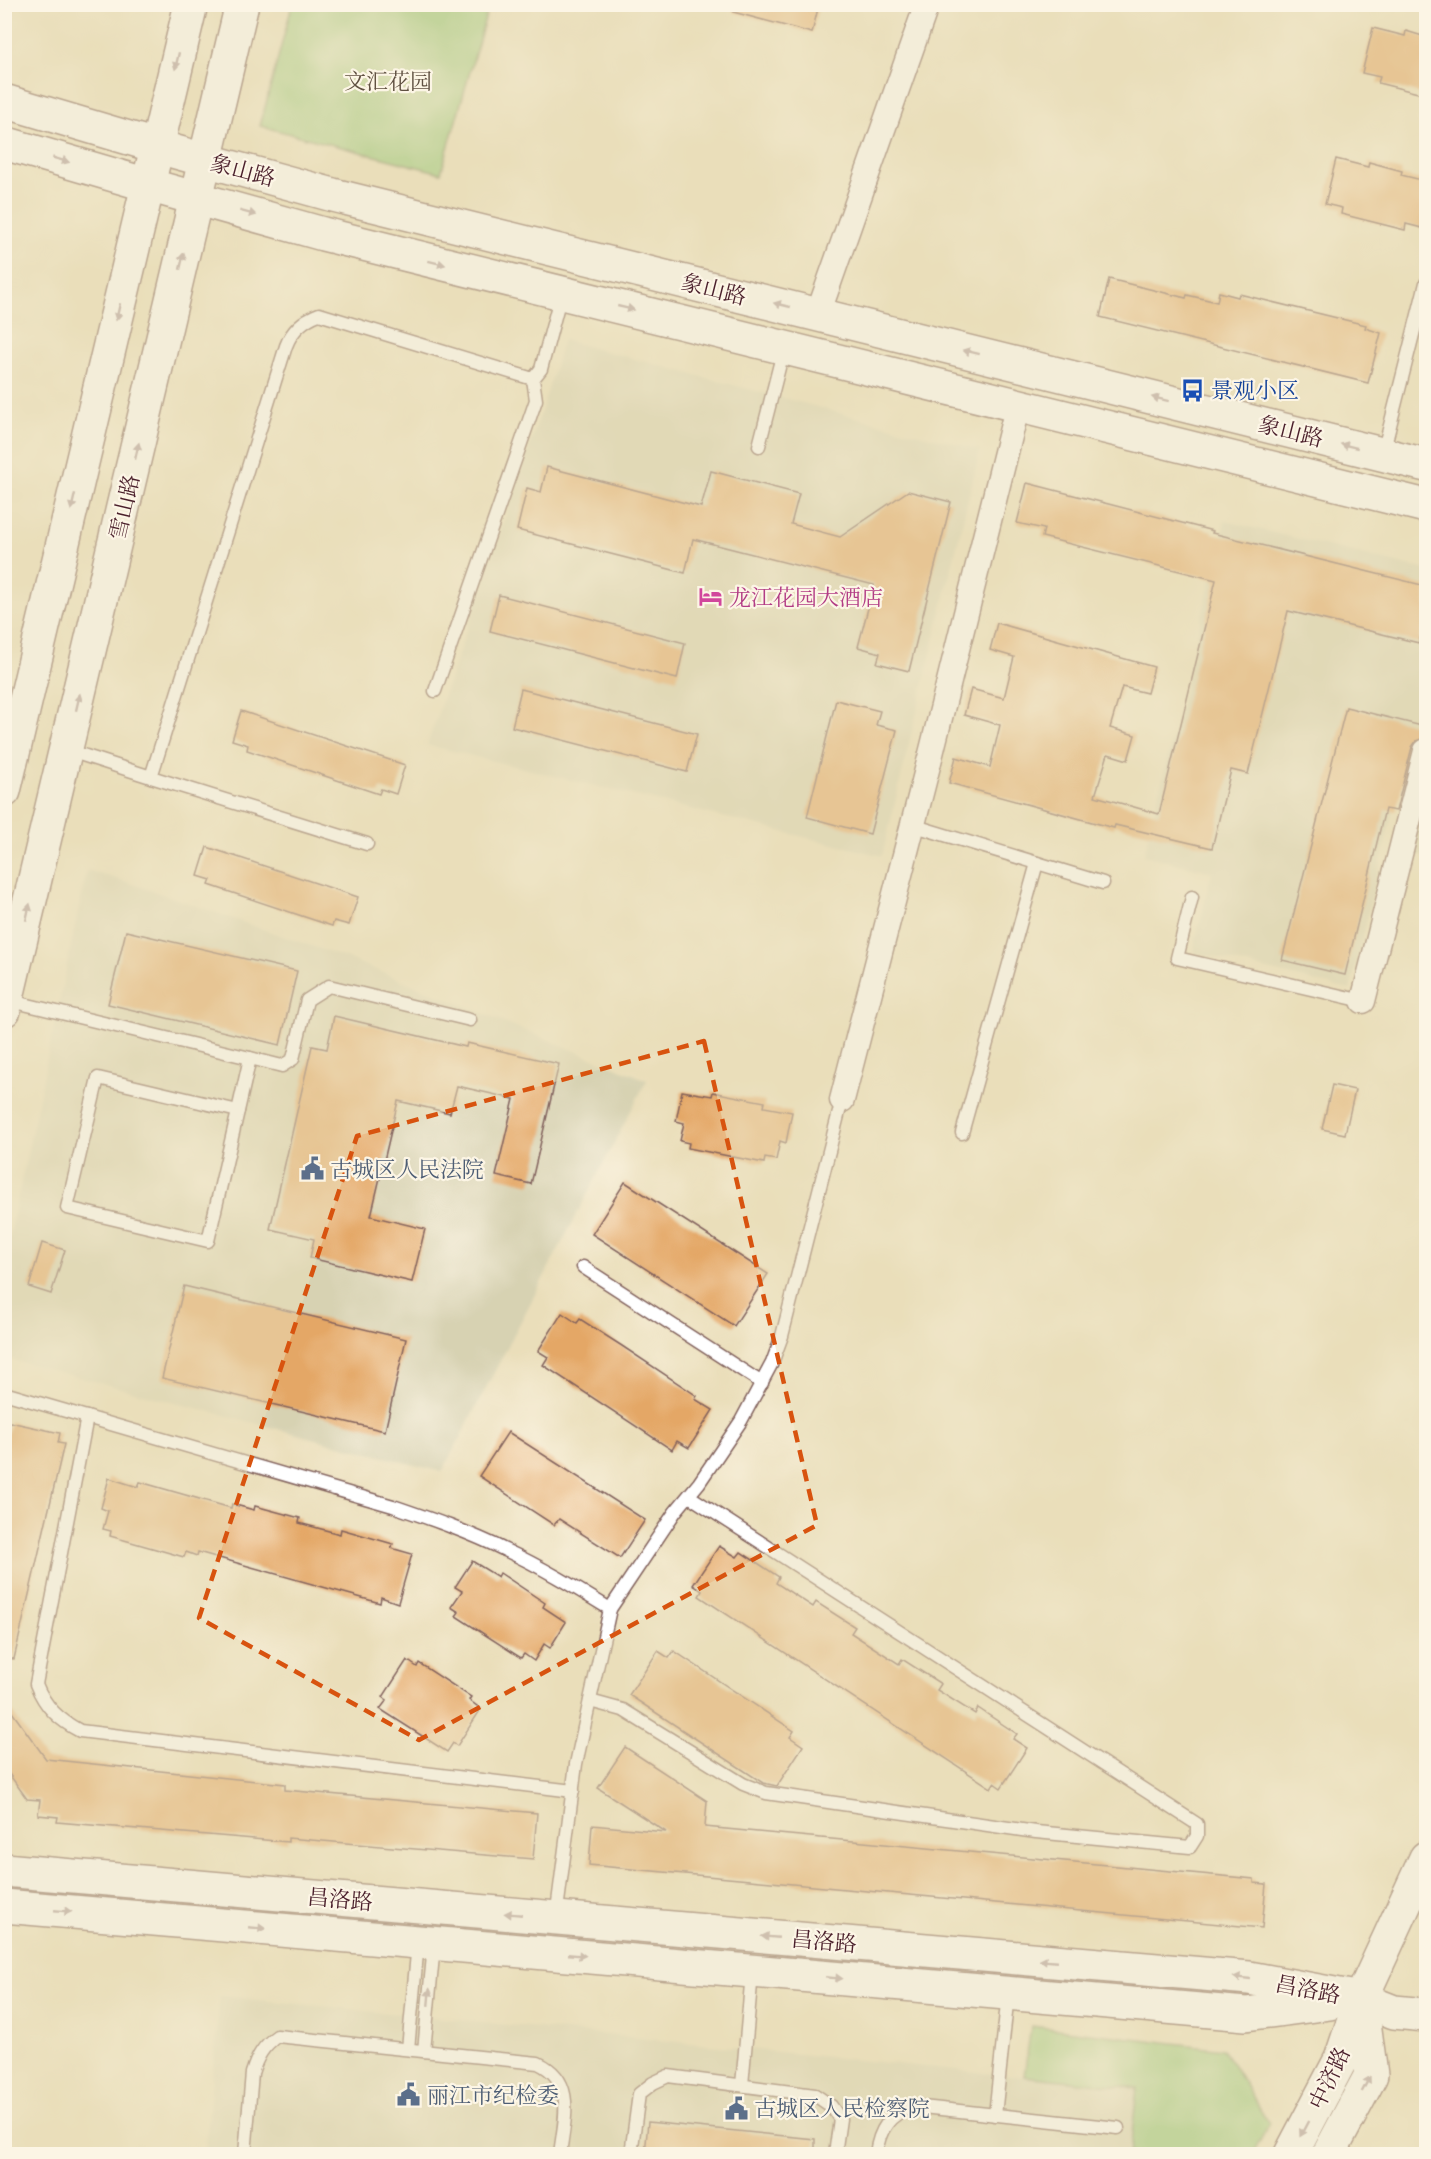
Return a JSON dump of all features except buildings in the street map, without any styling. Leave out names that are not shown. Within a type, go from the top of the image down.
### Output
[{"type":"street","points":[[4,791],[191,4]]},
{"type":"street","name":"雪山路","points":[[5,1005],[242,4]]},
{"type":"street","points":[[818,314],[927,4]]},
{"type":"street","name":"象山路","points":[[4,101],[157,147],[494,237],[818,314],[1426,465]]},
{"type":"street","name":"象山路","points":[[4,143],[148,186],[323,234],[1426,506]]},
{"type":"street","points":[[842,1100],[1018,404]]},
{"type":"street","points":[[1363,1001],[1426,751]]},
{"type":"street","name":"中济路","points":[[1291,2154],[1341,2059],[1361,1999],[1426,1858]]},
{"type":"street","name":"昌洛路","points":[[4,1870],[1249,1978],[1361,1999]]},
{"type":"street","name":"昌洛路","points":[[4,1906],[1246,2014],[1361,1999]]},
{"type":"street","points":[[1361,1999],[1394,2012],[1426,2015]]},
{"type":"street","name":"中济路","points":[[1329,2154],[1371,2075],[1361,1999]]},
{"type":"lane","points":[[1382,454],[1423,311],[1426,283]]},
{"type":"lane","points":[[435,691],[536,400],[533,379],[541,369],[561,293]]},
{"type":"lane","points":[[151,777],[286,346],[296,328],[304,321],[319,314],[533,379]]},
{"type":"lane","points":[[759,446],[785,347]]},
{"type":"lane","points":[[66,750],[367,844]]},
{"type":"lane","points":[[912,825],[1103,883]]},
{"type":"lane","points":[[962,1133],[1037,863]]},
{"type":"lane","points":[[1192,897],[1177,958],[1363,1001]]},
{"type":"lane","points":[[5,1005],[282,1066],[293,1059],[307,1000],[329,986],[470,1020]]},
{"type":"lane","points":[[238,1111],[98,1078],[68,1208],[208,1241],[238,1111],[250,1058]]},
{"type":"lane","points":[[556,1918],[573,1791],[610,1609],[675,1512],[721,1453],[762,1383],[782,1336],[842,1100]]},
{"type":"lane","points":[[583,1267],[762,1383]]},
{"type":"lane","points":[[4,1393],[393,1506],[450,1526],[550,1573],[610,1609]]},
{"type":"lane","points":[[87,1417],[36,1684],[47,1705],[66,1724],[80,1731],[573,1791]]},
{"type":"lane","points":[[590,1701],[622,1710],[743,1784],[766,1793],[1036,1832],[1190,1847],[1197,1836],[1197,1824],[689,1496]]},
{"type":"lane","points":[[408,2049],[426,1942]]},
{"type":"lane","points":[[424,2051],[426,1942]]},
{"type":"lane","points":[[742,2085],[753,1971]]},
{"type":"lane","points":[[995,2115],[1008,1993]]},
{"type":"lane","points":[[245,2154],[252,2073],[261,2051],[277,2037],[538,2063],[555,2074],[565,2093],[560,2154]]},
{"type":"lane","points":[[631,2154],[639,2094],[653,2083],[668,2076],[815,2095],[824,2100],[840,2119],[835,2154]]},
{"type":"lane","points":[[876,2154],[878,2140],[886,2123],[903,2109],[913,2106],[1118,2128]]},
{"type":"highlighted area","points":[[704,1041],[817,1525],[419,1740],[199,1618],[357,1136]]},
{"type":"shaded area","name":"龙江花园大酒店","points":[[563,340],[980,450],[882,856],[427,745],[543,406]]},
{"type":"shaded area","points":[[1225,521],[1426,570],[1426,674],[1350,990],[1193,952],[1212,872],[1144,855]]},
{"type":"shaded area","points":[[1426,738],[1426,857],[1399,850]]},
{"type":"shaded area","name":"古城区人民法院","points":[[87,870],[352,960],[647,1080],[442,1472],[5,1358],[5,1258]]},
{"type":"shaded area","points":[[220,1996],[1137,2088],[1130,2154],[205,2154]]},
{"type":"green space","name":"文汇花园","points":[[292,5],[489,5],[441,173],[260,126]]},
{"type":"green space","points":[[1031,2026],[1223,2049],[1269,2124],[1253,2154],[1130,2154],[1137,2088],[1024,2076]]},
{"type":"place","name":"景观小区","points":[[1193,390]]},
{"type":"place","name":"龙江花园大酒店","points":[[711,597]]},
{"type":"place","name":"古城区人民法院","points":[[312,1169]]},
{"type":"place","name":"丽江市纪检委","points":[[409,2095]]},
{"type":"place","name":"古城区人民检察院","points":[[736,2108]]}]
